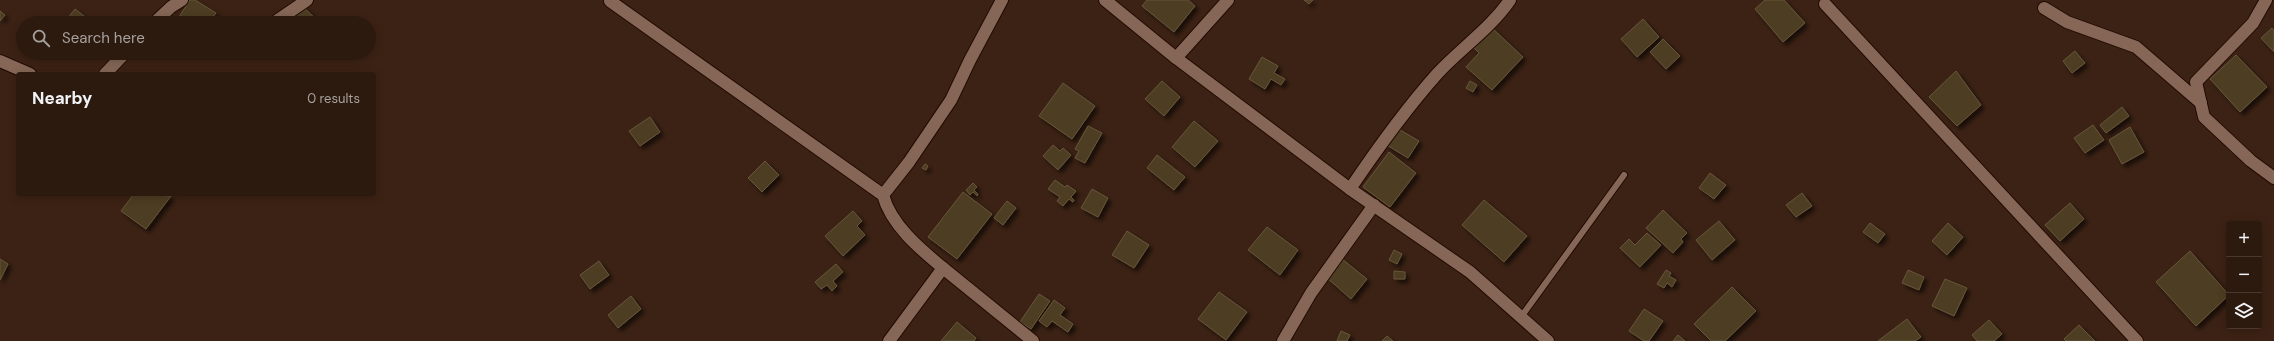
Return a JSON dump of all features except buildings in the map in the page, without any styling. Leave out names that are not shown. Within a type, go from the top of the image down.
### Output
[{"type":"street","points":[[163,16],[182,0]]},
{"type":"street","points":[[284,16],[307,0]]},
{"type":"street","points":[[883,195],[909,162],[951,100],[970,60],[1002,0]]},
{"type":"street","points":[[1104,0],[1176,58],[1350,189],[1470,272],[1548,341]]},
{"type":"street","points":[[1176,58],[1228,0]]},
{"type":"street","points":[[1350,189],[1388,134],[1438,74],[1497,18],[1510,0]]},
{"type":"street","points":[[2266,0],[2254,23],[2196,82],[2204,116],[2251,161],[2274,178]]},
{"type":"street","points":[[610,1],[883,195],[887,208],[894,219],[927,255],[1033,341]]},
{"type":"street","points":[[1825,4],[2137,341]]},
{"type":"street","points":[[2044,8],[2067,22],[2136,47],[2201,103]]},
{"type":"street","points":[[0,53],[15,66]]},
{"type":"street","points":[[107,72],[118,60]]},
{"type":"street","points":[[0,61],[26,72]]},
{"type":"street","points":[[1283,341],[1311,294],[1374,205]]},
{"type":"street","points":[[889,341],[943,268]]},
{"type":"lane","points":[[1521,317],[1624,175]]}]
